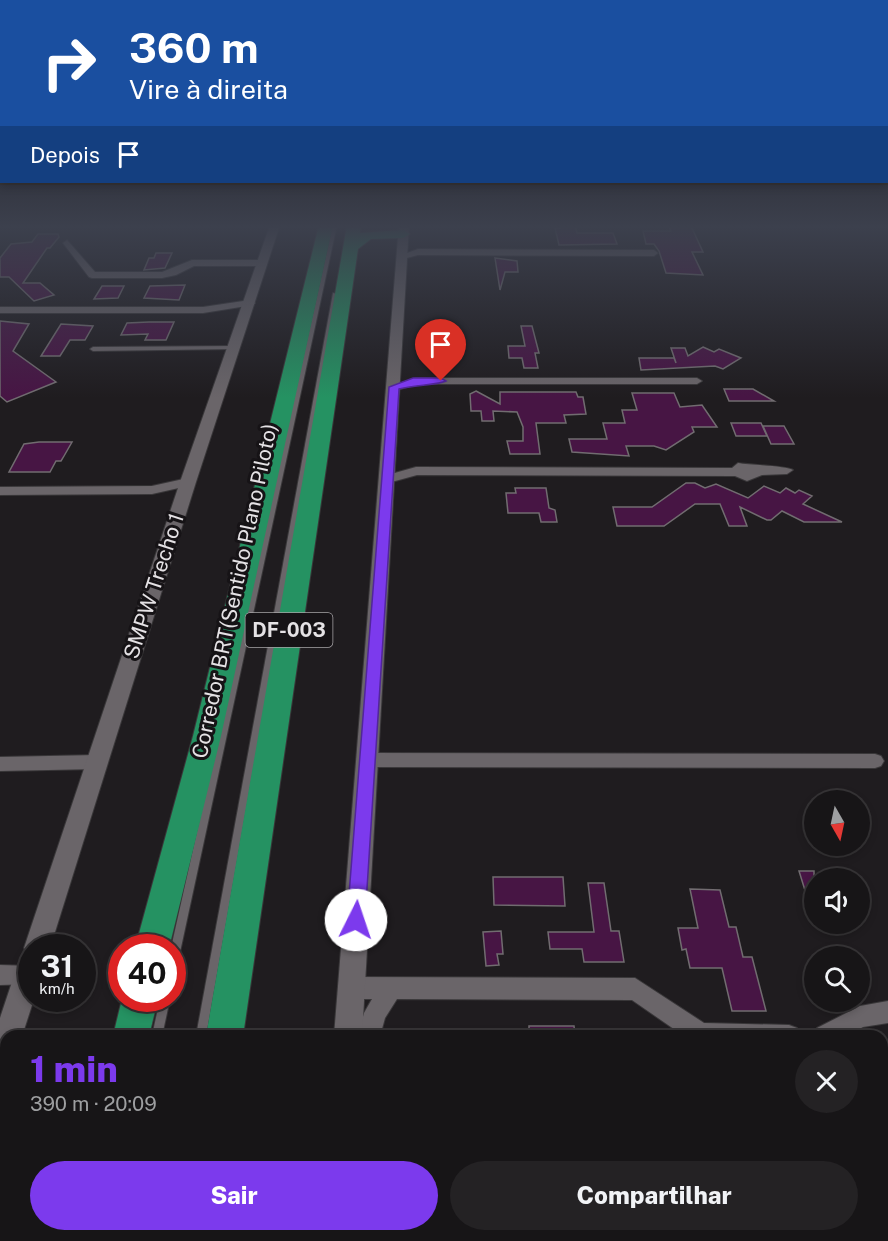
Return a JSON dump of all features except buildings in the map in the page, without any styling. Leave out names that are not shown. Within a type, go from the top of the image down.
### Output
[{"type":"highway","name":"DF-003","points":[[156,934],[207,736],[313,283]]},
{"type":"highway","name":"DF-003","points":[[225,1030],[342,283]]},
{"type":"highway","points":[[132,1030],[136,1012]]},
{"type":"street","name":"SMPW Trecho 1","points":[[42,934],[185,490],[256,283]]},
{"type":"street","points":[[348,1030],[403,283]]},
{"type":"street","points":[[0,310],[247,312]]},
{"type":"street","points":[[203,310],[247,312]]},
{"type":"street","points":[[395,381],[697,381]]},
{"type":"street","points":[[388,472],[737,472],[752,477],[756,471],[787,470]]},
{"type":"street","points":[[0,492],[185,490]]},
{"type":"street","points":[[367,760],[875,761]]},
{"type":"street","points":[[0,764],[97,762]]},
{"type":"street","points":[[0,975],[18,972]]},
{"type":"street","points":[[351,988],[635,989],[693,1030]]},
{"type":"street","points":[[371,1030],[375,1013],[392,989]]},
{"type":"street","points":[[10,1030],[18,1006]]},
{"type":"street","points":[[836,1030],[860,1017],[888,1012]]},
{"type":"lane","name":"Corredor BRT(Sentido Plano Piloto)","points":[[179,934],[322,283]]},
{"type":"lane","points":[[202,1030],[341,283]]},
{"type":"lane","points":[[93,348],[234,348]]},
{"type":"lane","points":[[158,1030],[162,1012]]},
{"type":"route","points":[[356,920],[394,387],[416,381],[441,381]]}]
